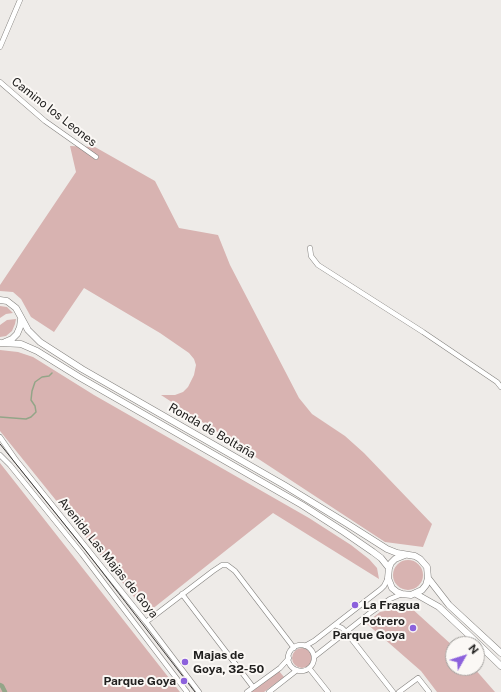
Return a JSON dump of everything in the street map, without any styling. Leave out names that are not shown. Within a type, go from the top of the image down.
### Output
[{"type":"main road","name":"Ronda de Boltaña","points":[[0,300],[10,303],[16,308],[33,336],[51,350],[112,387],[284,485],[373,541],[391,551],[415,556],[427,567],[428,578],[449,605],[501,653]]},
{"type":"main road","name":"Ronda de Boltaña","points":[[2,343],[12,339],[19,331],[21,325],[20,314]]},
{"type":"main road","name":"Ronda de Boltaña","points":[[2,343],[21,344],[33,348],[80,378],[302,505],[373,552],[381,558],[389,568]]},
{"type":"main road","points":[[405,555],[395,559],[389,568],[388,578],[392,588],[402,594],[416,594],[426,585],[428,578]]},
{"type":"main road","points":[[416,594],[444,612],[501,666]]},
{"type":"street","points":[[0,47],[20,0]]},
{"type":"street","name":"Camino los Leones","points":[[0,82],[45,121],[96,157]]},
{"type":"street","points":[[310,248],[311,256],[318,265],[435,340],[497,382],[501,387]]},
{"type":"street","name":"Avenida Las Majas de Goya","points":[[0,437],[16,460],[200,692]]},
{"type":"street","name":"Avenida Las Majas de Goya","points":[[0,455],[10,465],[82,554],[187,692]]},
{"type":"street","points":[[146,622],[213,571],[222,565],[227,565],[235,571],[294,648]]},
{"type":"street","points":[[305,646],[312,650],[314,662],[309,668],[303,671],[297,670],[290,665],[289,658],[290,653],[294,648],[312,643],[381,589],[388,578]]},
{"type":"street","points":[[182,594],[253,687]]},
{"type":"street","points":[[314,657],[383,604],[402,594]]},
{"type":"street","points":[[335,625],[342,628],[346,632],[393,692]]},
{"type":"street","points":[[247,692],[280,668],[289,658]]},
{"type":"street","points":[[309,668],[328,692]]},
{"type":"street","points":[[269,692],[297,670]]},
{"type":"street","points":[[399,692],[418,678],[429,692]]},
{"type":"shaded area","points":[[70,146],[95,147],[155,181],[179,228],[218,235],[230,265],[299,398],[312,414],[345,436],[364,453],[432,524],[423,547],[385,542],[161,395],[175,395],[183,392],[188,387],[194,375],[196,365],[194,359],[189,353],[160,333],[84,288],[54,332],[31,317],[21,299],[13,292],[0,291],[0,285],[76,172]]},
{"type":"shaded area","points":[[0,306],[7,307],[13,313],[6,314],[0,318]]},
{"type":"shaded area","points":[[16,319],[12,331],[6,336],[0,337],[0,325],[7,320]]},
{"type":"shaded area","points":[[0,350],[18,352],[33,357],[94,395],[309,518],[351,545],[369,559],[377,568],[379,579],[273,513],[151,610],[143,608],[0,431]]},
{"type":"shaded area","points":[[0,463],[180,692],[0,692]]},
{"type":"shaded area","points":[[408,560],[419,564],[423,575],[419,586],[408,590],[397,586],[393,575],[397,564]]},
{"type":"shaded area","points":[[409,606],[445,639],[445,676],[481,676],[495,692],[437,692],[421,671],[366,623],[380,612]]},
{"type":"shaded area","points":[[302,648],[309,651],[312,658],[309,665],[302,668],[295,665],[292,658],[295,651]]},
{"type":"shaded area","points":[[279,671],[284,677],[264,692],[251,692]]},
{"type":"waterway","points":[[0,417],[26,419],[31,417],[36,412],[35,406],[31,400],[35,382],[42,377],[49,376],[52,373]]},
{"type":"waterway","points":[[0,685],[5,692]]},
{"type":"tram line","points":[[0,444],[86,551],[195,692]]},
{"type":"place","name":"La Fragua","points":[[355,605]]},
{"type":"place","name":"Potrero Parque Goya","points":[[413,628]]},
{"type":"place","name":"Majas de Goya, 32-50","points":[[185,662]]},
{"type":"place","name":"Parque Goya","points":[[184,681]]}]
